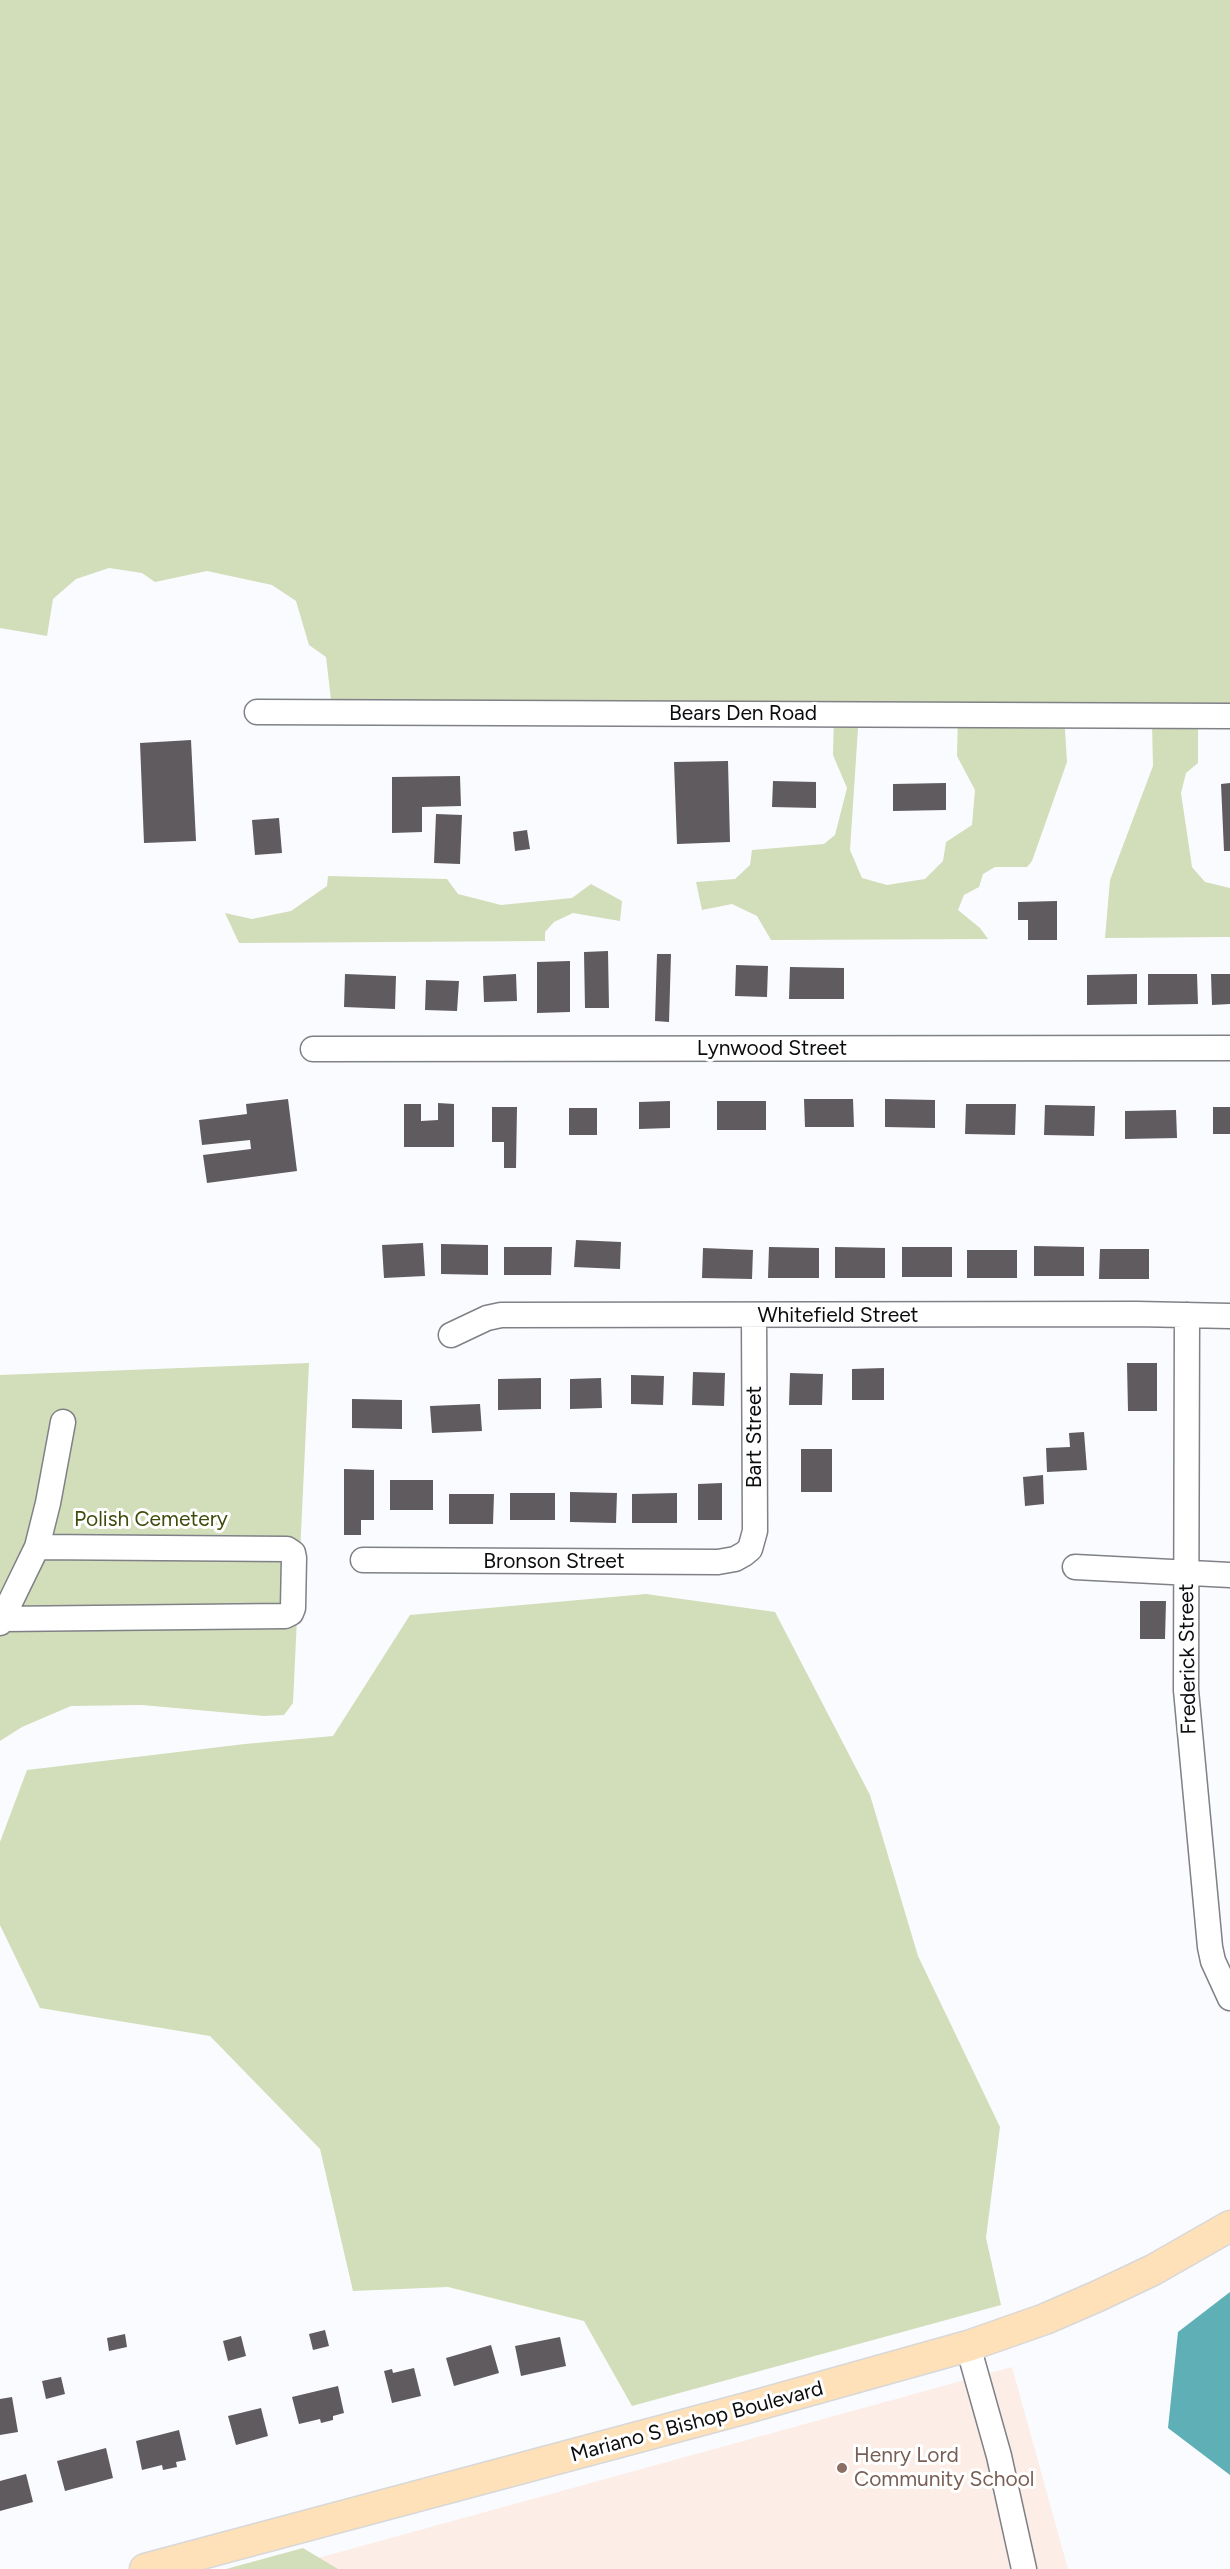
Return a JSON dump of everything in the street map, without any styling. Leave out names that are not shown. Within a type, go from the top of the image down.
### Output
[{"type":"main road","name":"Mariano S Bishop Boulevard","points":[[145,2569],[754,2407],[968,2346],[1045,2319],[1098,2296],[1153,2270],[1230,2226]]},
{"type":"street","name":"Bears Den Road","points":[[257,712],[1230,716]]},
{"type":"street","name":"Lynwood Street","points":[[314,1049],[1230,1048]]},
{"type":"street","name":"Whitefield Street","points":[[451,1335],[487,1318],[501,1315],[1230,1316]]},
{"type":"street","name":"Frederick Street","points":[[1187,1315],[1186,1690],[1192,1777],[1210,1947],[1213,1961],[1230,1998]]},
{"type":"street","name":"Bart Street","points":[[744,1554],[750,1549],[755,1532],[754,1316]]},
{"type":"street","points":[[37,1547],[287,1549],[293,1553],[294,1558],[293,1608],[291,1613],[285,1616],[1,1621],[37,1547],[48,1503],[63,1422]]},
{"type":"street","name":"Bronson Street","points":[[363,1560],[718,1562],[735,1559],[744,1554]]},
{"type":"street","points":[[1075,1567],[1230,1575]]},
{"type":"street","points":[[968,2346],[999,2456],[1024,2569]]},
{"type":"shaded area","name":"Henry Lord Community School","points":[[1012,2367],[1068,2569],[278,2569]]},
{"type":"green space","points":[[0,0],[1230,0],[1230,711],[1198,722],[1198,763],[1186,773],[1181,793],[1192,867],[1205,882],[1230,888],[1230,937],[1105,938],[1110,880],[1153,766],[1152,723],[1064,714],[1067,762],[1032,861],[1027,867],[995,867],[983,874],[979,887],[964,895],[958,910],[980,928],[988,939],[771,940],[757,916],[732,904],[702,910],[696,882],[735,879],[750,865],[752,850],[824,844],[835,835],[847,788],[833,755],[834,711],[332,708],[326,657],[309,645],[296,601],[272,585],[207,571],[155,582],[142,573],[109,568],[76,579],[53,599],[47,636],[0,628]],"holes":[[[958,712],[957,756],[975,790],[972,825],[946,842],[943,861],[925,879],[887,885],[862,878],[850,850],[859,713]]]},
{"type":"green space","points":[[328,876],[447,879],[458,894],[501,905],[572,898],[591,884],[622,901],[620,921],[573,913],[554,922],[545,932],[545,941],[239,943],[225,913],[252,919],[291,911],[327,886]]},
{"type":"green space","name":"Polish Cemetery","points":[[309,1363],[293,1703],[284,1715],[264,1716],[142,1705],[71,1706],[22,1727],[0,1741],[0,1375]]},
{"type":"green space","points":[[646,1594],[775,1612],[870,1795],[918,1956],[1000,2127],[986,2238],[1001,2305],[632,2406],[584,2321],[448,2287],[353,2291],[320,2149],[210,2036],[40,2008],[0,1925],[0,1842],[27,1770],[333,1736],[410,1615]]},
{"type":"green space","points":[[303,2548],[338,2569],[226,2569]]},
{"type":"water","points":[[1230,2292],[1230,2475],[1168,2428],[1178,2332]]},
{"type":"building","points":[[191,740],[196,841],[144,843],[140,743]]},
{"type":"building","points":[[728,761],[730,842],[677,844],[674,762]]},
{"type":"building","points":[[460,776],[461,806],[422,807],[422,832],[392,833],[392,777]]},
{"type":"building","points":[[773,781],[816,782],[816,808],[772,807]]},
{"type":"building","points":[[946,783],[946,810],[893,811],[893,784]]},
{"type":"building","points":[[1230,783],[1230,851],[1224,851],[1221,784]]},
{"type":"building","points":[[436,814],[462,815],[460,864],[434,863]]},
{"type":"building","points":[[279,818],[282,853],[255,855],[252,820]]},
{"type":"building","points":[[527,830],[530,849],[515,851],[513,832]]},
{"type":"building","points":[[1057,901],[1057,940],[1028,940],[1028,920],[1018,920],[1018,902]]},
{"type":"building","points":[[608,951],[609,1008],[585,1008],[584,952]]},
{"type":"building","points":[[657,954],[671,954],[669,1022],[655,1021]]},
{"type":"building","points":[[570,961],[570,1012],[537,1013],[537,962]]},
{"type":"building","points":[[736,965],[768,966],[767,997],[735,996]]},
{"type":"building","points":[[790,967],[844,968],[844,999],[789,999]]},
{"type":"building","points":[[345,974],[396,976],[395,1009],[344,1007]]},
{"type":"building","points":[[516,974],[517,1001],[484,1002],[483,976]]},
{"type":"building","points":[[1137,974],[1137,1004],[1087,1005],[1087,975]]},
{"type":"building","points":[[1148,974],[1197,974],[1198,1004],[1148,1005]]},
{"type":"building","points":[[1211,974],[1230,974],[1230,1004],[1212,1005]]},
{"type":"building","points":[[426,980],[459,981],[457,1011],[425,1010]]},
{"type":"building","points":[[288,1099],[297,1171],[207,1183],[203,1155],[251,1149],[250,1140],[202,1145],[199,1120],[247,1114],[246,1104]]},
{"type":"building","points":[[804,1099],[853,1099],[854,1127],[805,1127]]},
{"type":"building","points":[[885,1099],[935,1100],[935,1128],[885,1127]]},
{"type":"building","points":[[670,1101],[670,1128],[639,1129],[639,1102]]},
{"type":"building","points":[[717,1101],[766,1101],[766,1130],[717,1130]]},
{"type":"building","points":[[438,1103],[454,1104],[454,1147],[404,1147],[404,1104],[421,1104],[421,1121],[438,1120]]},
{"type":"building","points":[[966,1104],[1016,1104],[1015,1135],[965,1134]]},
{"type":"building","points":[[1045,1105],[1095,1106],[1094,1136],[1044,1135]]},
{"type":"building","points":[[492,1107],[517,1107],[516,1168],[504,1168],[504,1142],[492,1142]]},
{"type":"building","points":[[1213,1107],[1230,1107],[1230,1134],[1213,1134]]},
{"type":"building","points":[[569,1108],[597,1108],[597,1135],[569,1135]]},
{"type":"building","points":[[1176,1110],[1177,1138],[1125,1139],[1125,1111]]},
{"type":"building","points":[[576,1240],[621,1242],[620,1269],[574,1267]]},
{"type":"building","points":[[423,1243],[425,1276],[384,1278],[382,1245]]},
{"type":"building","points":[[441,1244],[488,1245],[488,1275],[441,1274]]},
{"type":"building","points":[[1034,1246],[1084,1247],[1084,1276],[1034,1276]]},
{"type":"building","points":[[504,1247],[552,1247],[551,1275],[504,1275]]},
{"type":"building","points":[[769,1247],[819,1248],[819,1278],[768,1278]]},
{"type":"building","points":[[835,1247],[885,1248],[885,1278],[835,1278]]},
{"type":"building","points":[[902,1247],[952,1247],[952,1277],[902,1277]]},
{"type":"building","points":[[703,1248],[753,1250],[752,1279],[702,1278]]},
{"type":"building","points":[[1100,1249],[1149,1249],[1149,1279],[1099,1279]]},
{"type":"building","points":[[967,1250],[1017,1250],[1017,1278],[967,1278]]},
{"type":"building","points":[[1127,1363],[1157,1363],[1157,1411],[1128,1411]]},
{"type":"building","points":[[884,1368],[884,1400],[852,1400],[852,1369]]},
{"type":"building","points":[[693,1372],[725,1373],[724,1406],[692,1405]]},
{"type":"building","points":[[790,1373],[823,1374],[822,1405],[789,1405]]},
{"type":"building","points":[[631,1375],[664,1376],[663,1405],[631,1404]]},
{"type":"building","points":[[541,1378],[541,1409],[498,1410],[498,1379]]},
{"type":"building","points":[[601,1378],[602,1408],[570,1409],[570,1379]]},
{"type":"building","points":[[352,1399],[402,1400],[402,1429],[352,1428]]},
{"type":"building","points":[[480,1404],[482,1431],[432,1433],[430,1406]]},
{"type":"building","points":[[1084,1432],[1087,1470],[1047,1472],[1046,1448],[1070,1447],[1069,1433]]},
{"type":"building","points":[[801,1449],[832,1449],[832,1492],[801,1492]]},
{"type":"building","points":[[344,1469],[374,1470],[374,1520],[361,1520],[361,1535],[344,1535]]},
{"type":"building","points":[[1043,1475],[1044,1504],[1025,1506],[1023,1477]]},
{"type":"building","points":[[390,1480],[433,1480],[433,1510],[390,1510]]},
{"type":"building","points":[[722,1483],[722,1520],[698,1520],[698,1484]]},
{"type":"building","points":[[570,1492],[617,1493],[616,1523],[570,1522]]},
{"type":"building","points":[[510,1493],[555,1493],[555,1520],[510,1520]]},
{"type":"building","points":[[677,1493],[677,1523],[632,1523],[632,1494]]},
{"type":"building","points":[[449,1494],[494,1494],[493,1524],[449,1524]]},
{"type":"building","points":[[1140,1601],[1166,1601],[1165,1639],[1140,1639]]},
{"type":"building","points":[[325,2330],[329,2346],[313,2350],[309,2334]]},
{"type":"building","points":[[125,2334],[127,2347],[109,2351],[107,2338]]},
{"type":"building","points":[[241,2336],[246,2356],[228,2361],[223,2341]]},
{"type":"building","points":[[560,2337],[566,2366],[521,2376],[515,2346]]},
{"type":"building","points":[[491,2345],[499,2373],[454,2386],[446,2358]]},
{"type":"building","points":[[414,2368],[421,2396],[392,2403],[384,2371],[392,2369],[393,2373]]},
{"type":"building","points":[[61,2377],[65,2394],[46,2399],[42,2381]]},
{"type":"building","points":[[338,2386],[344,2413],[333,2416],[333,2420],[321,2423],[320,2419],[299,2424],[292,2397]]},
{"type":"building","points":[[12,2397],[18,2432],[0,2435],[0,2399]]},
{"type":"building","points":[[261,2408],[268,2436],[236,2445],[228,2416]]},
{"type":"building","points":[[179,2430],[186,2460],[176,2462],[177,2467],[163,2470],[162,2465],[142,2470],[136,2441]]},
{"type":"building","points":[[106,2448],[113,2478],[65,2491],[57,2461]]},
{"type":"building","points":[[26,2474],[33,2502],[0,2511],[0,2481]]},
{"type":"place","name":"Henry Lord Community School","points":[[842,2468]]}]
